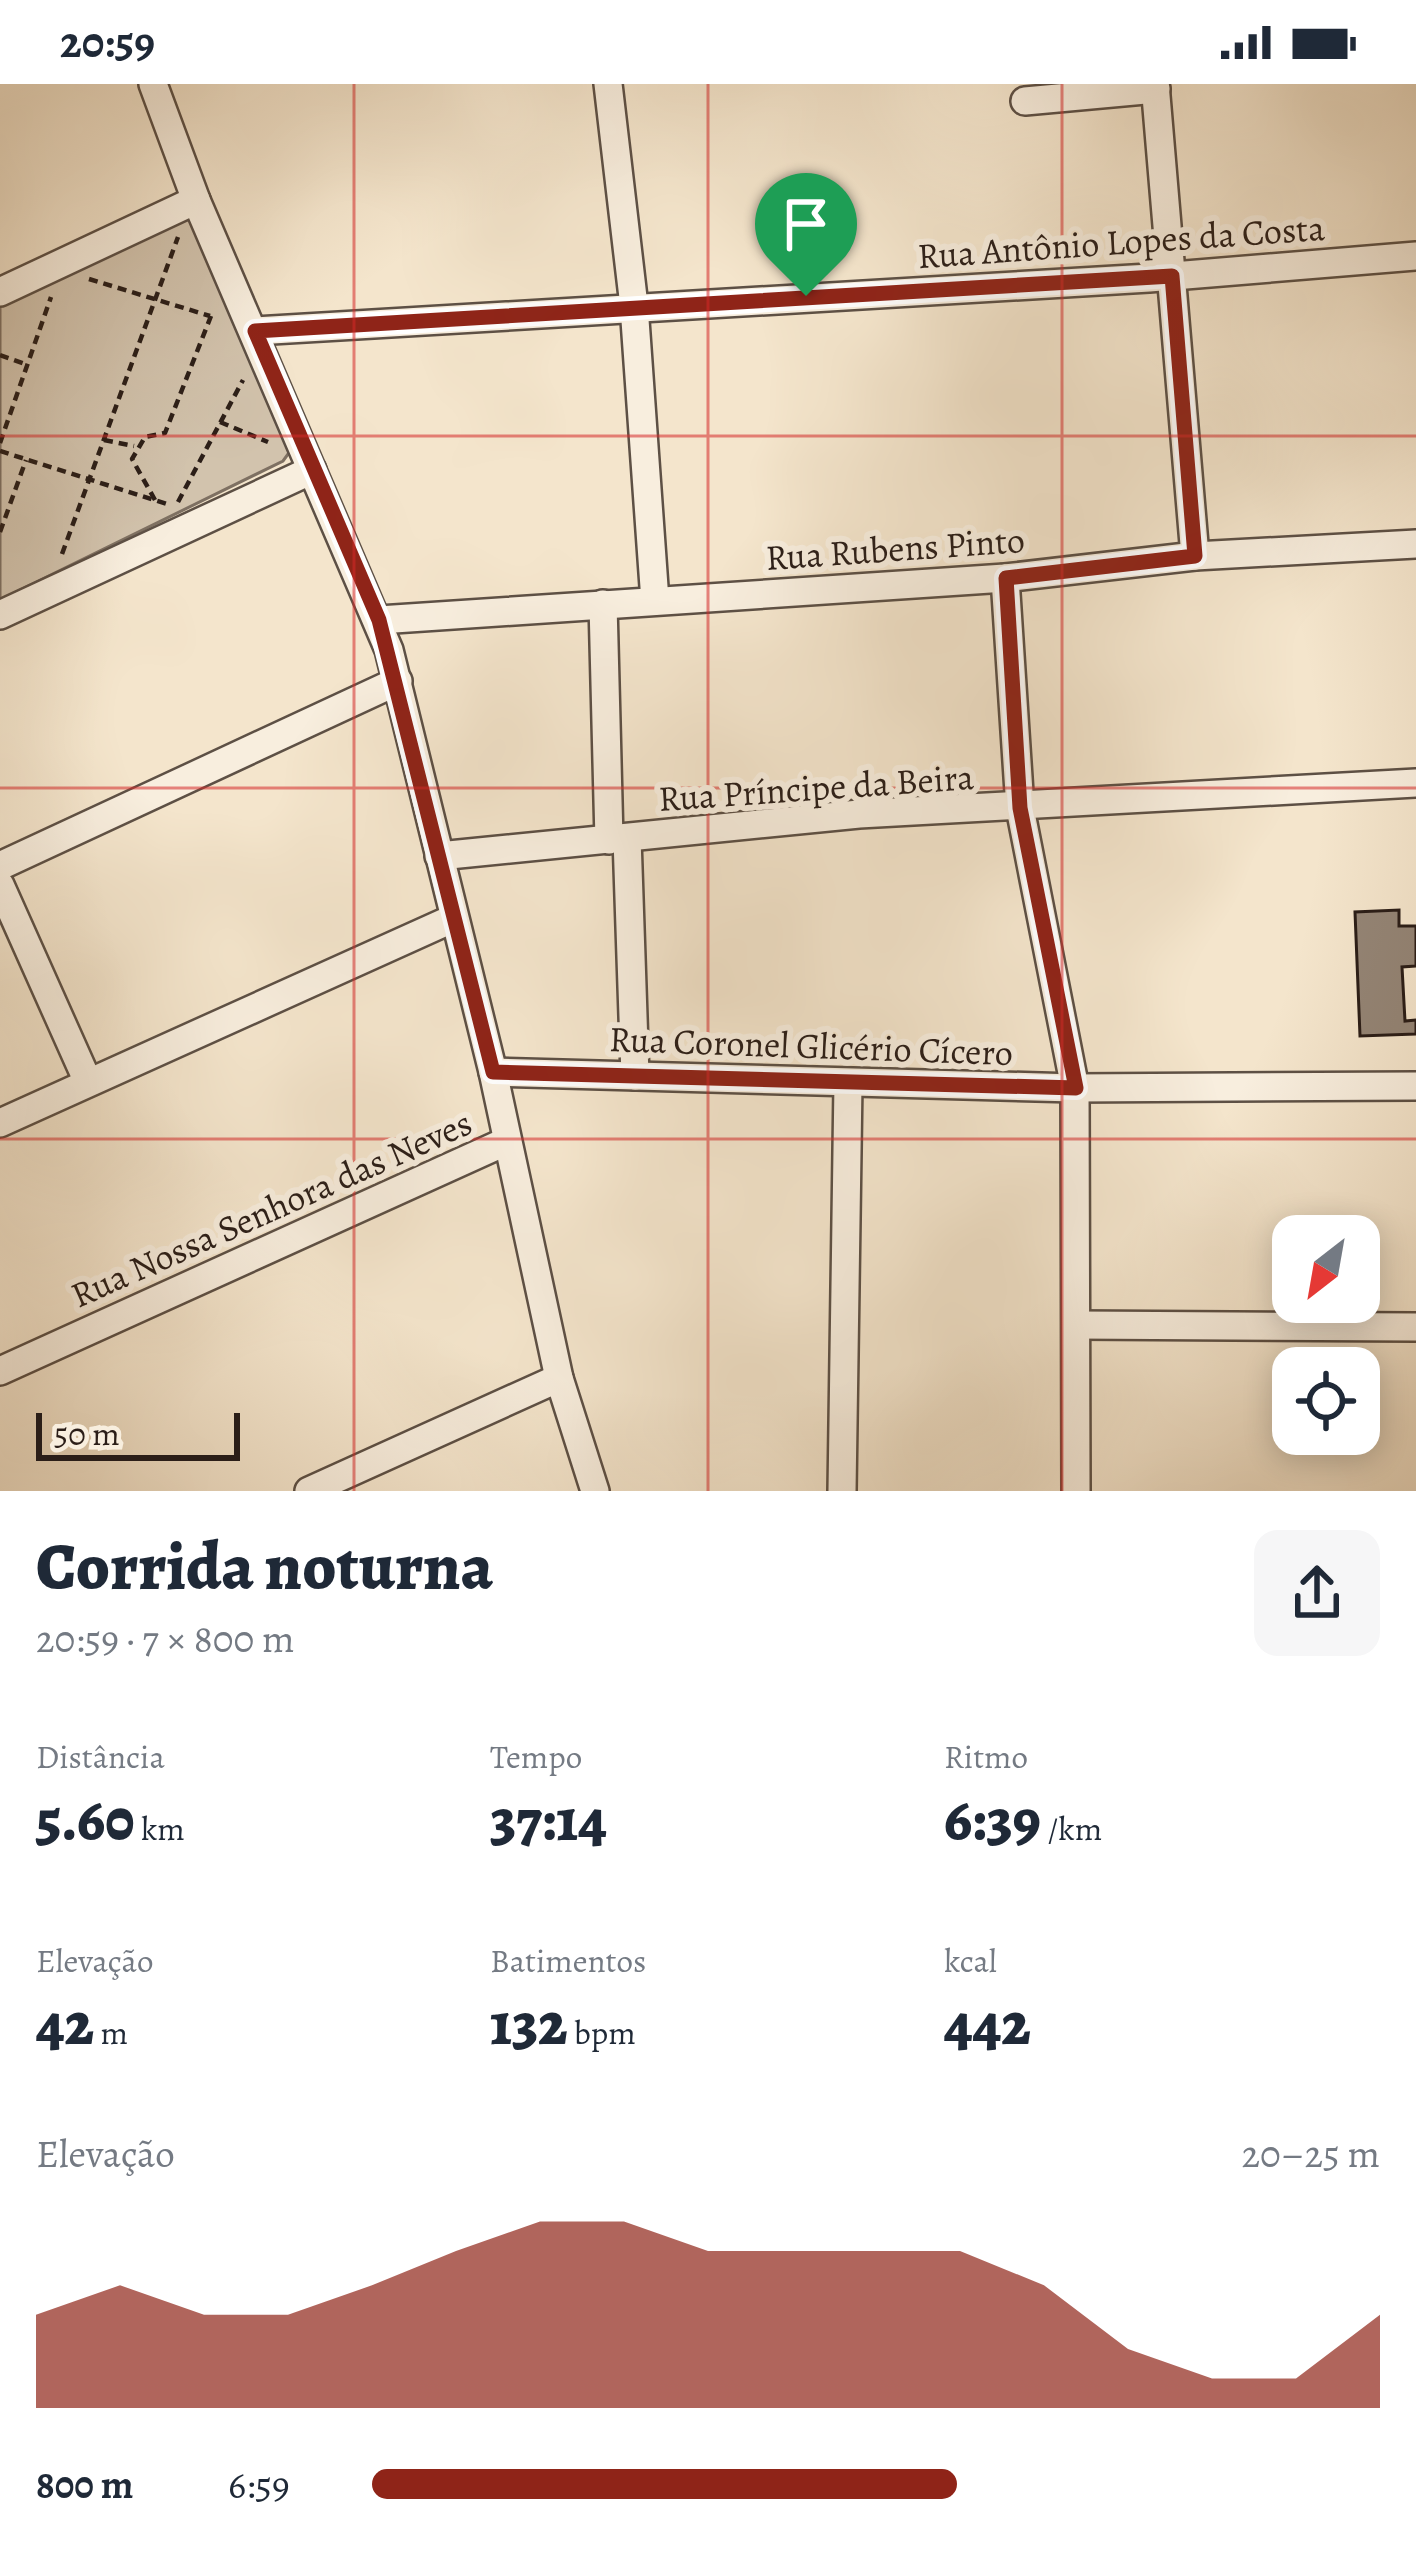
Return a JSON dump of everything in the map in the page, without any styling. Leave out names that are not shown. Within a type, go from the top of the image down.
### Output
[{"type":"street","points":[[153,84],[190,212],[255,331],[379,620],[493,1072],[559,1378],[595,1491]]},
{"type":"street","points":[[608,84],[634,306],[656,601]]},
{"type":"street","points":[[1025,101],[1156,87],[1195,556]]},
{"type":"street","points":[[0,292],[190,212]]},
{"type":"street","name":"Rua Antônio Lopes da Costa","points":[[255,331],[1172,276],[1416,256]]},
{"type":"street","points":[[0,615],[312,470]]},
{"type":"street","name":"Rua Rubens Pinto","points":[[379,620],[1006,578],[1195,556],[1416,544]]},
{"type":"street","points":[[1006,578],[1020,808],[1076,1088],[1076,1491]]},
{"type":"street","points":[[603,604],[635,1076]]},
{"type":"street","points":[[0,866],[398,681]]},
{"type":"street","name":"Rua Príncipe da Beira","points":[[439,856],[860,814],[1416,783]]},
{"type":"street","points":[[0,884],[88,1082]]},
{"type":"street","points":[[0,1123],[452,919]]},
{"type":"street","name":"Rua Coronel Glicério Cícero","points":[[493,1072],[1076,1088],[1416,1087]]},
{"type":"street","points":[[842,1491],[848,1083]]},
{"type":"street","name":"Rua Nossa Senhora das Neves","points":[[0,1370],[507,1141]]},
{"type":"street","points":[[1077,1324],[1416,1328]]},
{"type":"street","points":[[310,1491],[559,1378]]},
{"type":"path","points":[[58,565],[190,212]]},
{"type":"path","points":[[71,274],[211,316],[165,434],[145,437],[136,446],[132,459],[154,500]]},
{"type":"path","points":[[57,280],[0,447],[26,460],[176,507],[251,364]]},
{"type":"path","points":[[0,356],[28,365]]},
{"type":"path","points":[[220,422],[285,448]]},
{"type":"path","points":[[104,440],[136,446]]},
{"type":"path","points":[[0,532],[26,460]]},
{"type":"shaded area","points":[[184,217],[194,224],[291,450],[283,461],[0,600],[0,302]]},
{"type":"building","points":[[1399,910],[1399,926],[1416,926],[1416,966],[1402,967],[1405,1021],[1416,1020],[1416,1034],[1360,1036],[1355,912]]},
{"type":"route","points":[[1172,276],[1195,556],[1006,578],[1020,808],[1076,1088],[493,1072],[379,620],[255,331],[806,296],[1172,276]]}]
